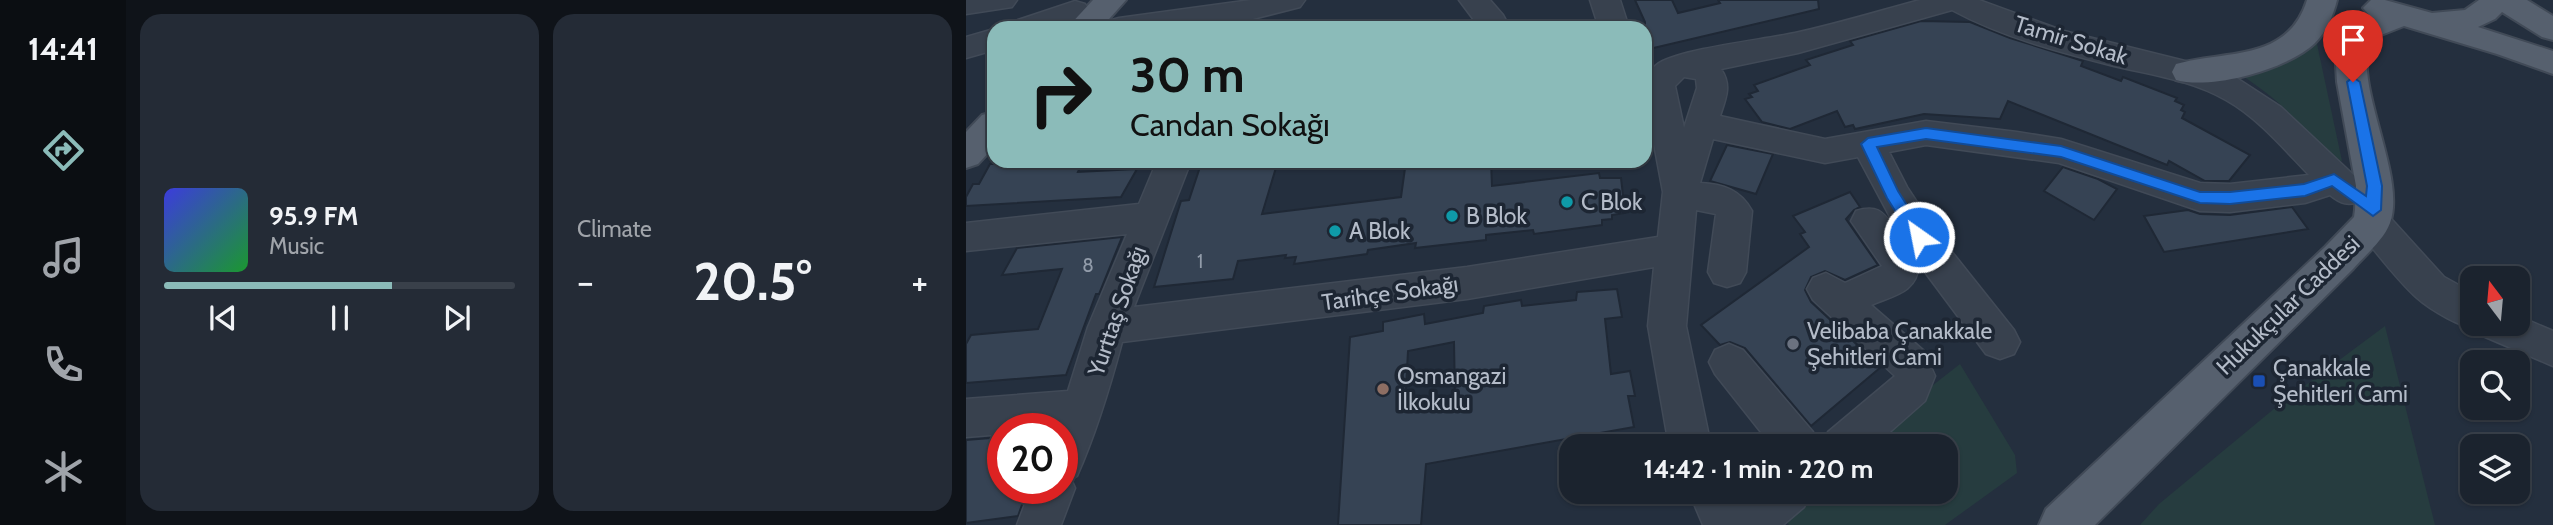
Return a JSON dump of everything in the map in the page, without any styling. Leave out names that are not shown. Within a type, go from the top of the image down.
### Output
[{"type":"main road","points":[[1076,17],[1111,0]]},
{"type":"main road","points":[[2188,72],[2220,70],[2253,63],[2280,52],[2308,28],[2320,12],[2322,0]]},
{"type":"main road","points":[[2363,0],[2553,63]]},
{"type":"main road","name":"Hukukçular Caddesi","points":[[2062,525],[2339,258],[2373,216],[2374,186],[2353,82],[2351,47],[2358,32],[2414,19],[2455,22],[2477,17],[2492,6],[2494,0]]},
{"type":"main road","points":[[2505,0],[2553,30]]},
{"type":"main road","points":[[966,123],[987,101]]},
{"type":"main road","points":[[966,155],[987,132]]},
{"type":"street","points":[[966,5],[1002,0]]},
{"type":"street","points":[[1178,21],[1236,14],[1290,0]]},
{"type":"street","points":[[1474,0],[1492,21]]},
{"type":"street","points":[[1605,0],[1612,21]]},
{"type":"street","points":[[1652,78],[1660,80],[1664,75],[1684,66],[1798,43],[1956,0]]},
{"type":"street","name":"Tamir Sokak","points":[[1956,0],[2051,36],[2112,55],[2188,72],[2238,92],[2280,123],[2373,216],[2431,288],[2460,305]]},
{"type":"street","points":[[1058,21],[1076,17]]},
{"type":"street","points":[[966,48],[987,41]]},
{"type":"street","points":[[1706,108],[1725,80],[1798,43]]},
{"type":"street","points":[[1684,66],[1700,68],[1711,76],[1714,82],[1679,195],[1672,249],[1667,326],[1688,434]]},
{"type":"street","points":[[1652,80],[1670,101],[1679,104],[1697,102],[1706,108],[1825,151],[1926,133],[2061,151],[2200,197],[2230,198],[2305,190],[2334,179]]},
{"type":"street","points":[[1652,86],[1679,195]]},
{"type":"street","points":[[1868,144],[1892,194],[1912,226],[2000,342]]},
{"type":"street","name":"Yurttaş Sokağı","points":[[1078,420],[1107,327],[1171,168]]},
{"type":"street","points":[[1679,195],[1718,198],[1732,207],[1734,211],[1727,272]]},
{"type":"street","points":[[966,237],[1150,217]]},
{"type":"street","points":[[1857,434],[1911,388],[1914,376],[1910,363],[1833,295],[1900,275],[1901,262],[1869,221]]},
{"type":"street","name":"Tarihçe Sokağı","points":[[1107,327],[1441,286],[1672,249]]},
{"type":"street","points":[[2524,336],[2553,349]]},
{"type":"street","points":[[1729,362],[1788,434]]},
{"type":"street","points":[[966,418],[1082,409]]},
{"type":"street","points":[[1040,525],[1047,504]]},
{"type":"street","points":[[1716,504],[1726,525]]},
{"type":"street","points":[[1740,525],[1764,513],[1775,504]]},
{"type":"green space","points":[[2317,44],[2342,161],[2328,159],[2289,113],[2241,75],[2275,68]]},
{"type":"green space","points":[[2385,326],[2435,525],[2140,525],[2159,504],[2275,408]]},
{"type":"green space","points":[[1960,364],[2015,455],[2017,473],[1945,525],[1789,525],[1776,509],[1782,504],[1958,504],[1958,434],[1870,434]]},
{"type":"building","points":[[1635,0],[1672,0],[1678,13],[1720,3],[1718,0],[1818,0],[1819,9],[1652,48],[1652,21],[1645,21]]},
{"type":"building","points":[[1921,21],[1970,22],[2083,61],[2081,66],[2121,81],[2123,77],[2177,98],[2175,101],[2184,105],[2181,110],[2185,112],[2182,118],[2250,155],[2229,181],[2205,181],[2169,161],[2167,165],[2008,101],[2000,119],[1924,114],[1855,129],[1853,125],[1845,127],[1837,111],[1790,129],[1762,122],[1745,99],[1752,97],[1749,94],[1758,91],[1754,85],[1810,65],[1806,60],[1853,45],[1850,41]]},
{"type":"building","points":[[1727,145],[1773,154],[1756,194],[1710,181]]},
{"type":"building","points":[[2063,167],[2117,189],[2094,220],[2044,191]]},
{"type":"building","points":[[988,168],[1080,168],[1078,172],[1137,169],[1121,197],[966,206],[966,197],[973,184],[979,184]]},
{"type":"building","points":[[1200,168],[1276,168],[1262,214],[1401,197],[1405,168],[1491,168],[1492,186],[1599,173],[1600,178],[1621,178],[1625,213],[1602,220],[1602,225],[1534,234],[1533,230],[1486,235],[1486,240],[1415,248],[1416,243],[1368,250],[1367,254],[1294,264],[1296,257],[1285,258],[1286,255],[1238,261],[1233,279],[1154,287],[1181,201],[1189,200]]},
{"type":"building","name":"Velibaba Çanakkale Şehitleri Cami","points":[[1850,192],[1860,207],[1846,219],[1878,265],[1845,280],[1825,271],[1811,277],[1805,290],[1811,302],[1881,367],[1811,426],[1745,348],[1730,342],[1720,345],[1701,325],[1809,247],[1800,234],[1805,232],[1793,216]]},
{"type":"building","points":[[2292,207],[2308,229],[2164,252],[2144,216],[2188,210],[2200,214],[2230,215]]},
{"type":"building","points":[[1122,237],[1099,294],[1096,294],[1066,375],[966,383],[966,344],[971,335],[1038,329],[1062,269],[1002,275],[1017,248]]},
{"type":"building","points":[[1617,289],[1622,317],[1605,319],[1611,374],[1630,371],[1635,396],[1628,396],[1634,427],[1595,434],[1559,434],[1559,440],[1426,464],[1421,525],[1338,525],[1350,337],[1383,331],[1383,322],[1424,314],[1425,324],[1483,313],[1484,306],[1521,300],[1522,306],[1576,300],[1577,292]],"holes":[[[1454,342],[1455,397],[1405,407],[1408,351]]]},
{"type":"building","points":[[987,438],[987,504],[1022,504],[1018,516],[966,523],[966,440]]},
{"type":"place","name":"C Blok","points":[[1567,202]]},
{"type":"place","name":"B Blok","points":[[1452,216]]},
{"type":"place","name":"A Blok","points":[[1335,231]]},
{"type":"place","name":"Velibaba Çanakkale Şehitleri Cami","points":[[1793,344]]},
{"type":"place","name":"Çanakkale Şehitleri Cami","points":[[2259,381]]},
{"type":"place","name":"Osmangazi İlkokulu","points":[[1383,389]]},
{"type":"route","points":[[1919,237],[1892,194],[1868,144],[1926,133],[2061,151],[2200,197],[2230,198],[2305,190],[2334,179],[2373,210],[2374,186],[2353,82]]}]
